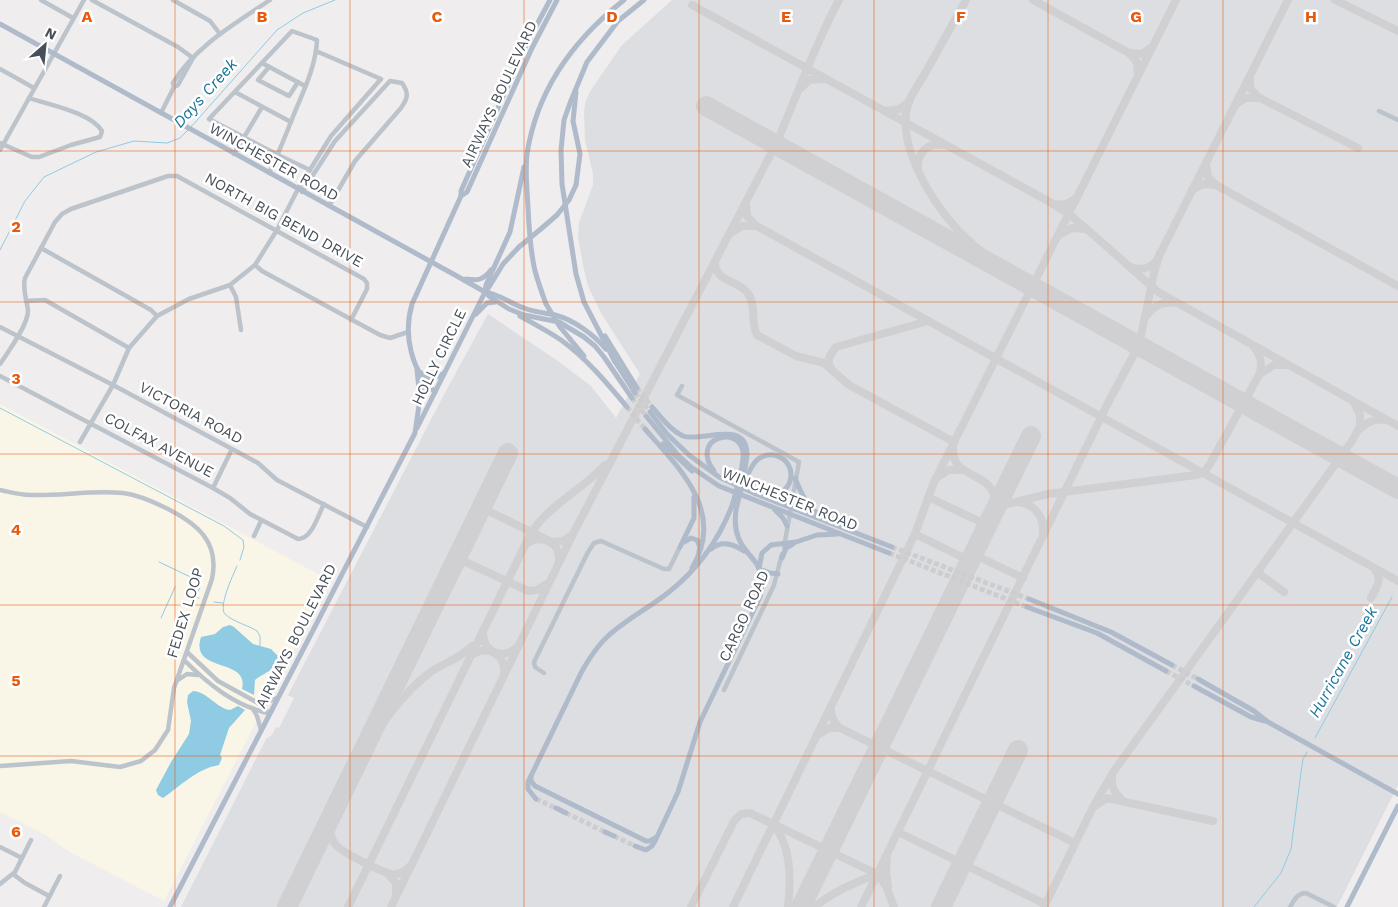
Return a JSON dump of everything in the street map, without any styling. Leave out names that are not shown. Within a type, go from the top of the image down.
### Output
[{"type":"main road","name":"AIRWAYS BOULEVARD","points":[[435,392],[421,378],[417,370],[411,351],[408,316],[526,45],[550,0]]},
{"type":"main road","name":"AIRWAYS BOULEVARD","points":[[461,196],[467,192],[532,48],[557,0]]},
{"type":"main road","points":[[485,292],[486,284],[510,232],[536,118],[544,98],[558,69],[574,47],[600,18],[624,0]]},
{"type":"main road","points":[[615,362],[584,302],[576,274],[560,150],[564,120],[576,85],[587,62],[618,21],[644,0]]},
{"type":"main road","name":"WINCHESTER ROAD","points":[[0,24],[460,278],[485,292],[509,309],[524,315],[558,322],[584,337],[595,346],[635,393]]},
{"type":"main road","points":[[485,292],[503,264],[519,247],[557,215],[569,200],[576,185],[580,154],[573,121],[576,85]]},
{"type":"main road","points":[[527,154],[526,185],[530,243],[535,271],[546,304],[560,327],[627,407]]},
{"type":"main road","points":[[460,278],[479,281],[484,278],[500,255]]},
{"type":"main road","name":"WINCHESTER ROAD","points":[[485,292],[492,293],[526,309],[556,315],[573,323],[598,340],[635,393]]},
{"type":"main road","name":"HOLLY CIRCLE","points":[[414,433],[485,292]]},
{"type":"main road","points":[[471,320],[487,303],[498,303]]},
{"type":"main road","points":[[509,309],[560,339],[601,376]]},
{"type":"main road","points":[[589,313],[635,393]]},
{"type":"main road","name":"AIRWAYS BOULEVARD","points":[[170,907],[414,433],[420,398],[417,370]]},
{"type":"main road","points":[[417,370],[424,376],[433,379],[445,372]]},
{"type":"main road","points":[[420,398],[424,391],[421,378]]},
{"type":"main road","points":[[650,412],[684,436],[699,438],[730,433],[740,439],[746,449],[747,457],[742,486]]},
{"type":"main road","name":"WINCHESTER ROAD","points":[[650,412],[689,455],[719,477],[790,511],[889,553]]},
{"type":"main road","name":"WINCHESTER ROAD","points":[[650,412],[678,455],[719,486],[771,507],[836,526],[892,547]]},
{"type":"main road","points":[[688,575],[699,556],[704,540],[704,523],[701,509],[692,487],[645,426],[686,467],[719,486]]},
{"type":"main road","points":[[719,477],[708,462],[706,455],[707,449],[714,440],[725,436],[734,439],[742,447],[743,457],[734,522],[737,536],[747,553]]},
{"type":"main road","points":[[706,555],[735,504],[753,465],[761,456],[768,455],[782,459],[789,465],[791,471],[790,482],[777,496],[756,494]]},
{"type":"main road","points":[[795,478],[805,501],[814,512],[836,526]]},
{"type":"main road","points":[[680,547],[694,518],[695,499],[692,487]]},
{"type":"main road","points":[[771,507],[783,518],[787,526]]},
{"type":"main road","points":[[759,569],[760,559],[770,545],[796,542],[817,535],[842,534]]},
{"type":"main road","points":[[680,547],[686,540],[694,538],[700,544],[699,556]]},
{"type":"main road","points":[[782,558],[786,548],[796,542]]},
{"type":"main road","points":[[536,799],[528,789],[528,782],[582,671],[606,637],[670,591],[714,547],[723,543],[737,547],[753,558],[759,569],[762,577],[760,597],[700,722],[683,779],[657,836],[649,848],[641,849],[635,846]]},
{"type":"main road","points":[[759,569],[778,574]]},
{"type":"main road","points":[[1029,600],[1111,632],[1172,665]]},
{"type":"main road","points":[[1026,606],[1097,634],[1166,671]]},
{"type":"main road","points":[[1198,679],[1254,711],[1268,722],[1398,794]]},
{"type":"main road","points":[[1194,686],[1251,717],[1268,722]]},
{"type":"main road","points":[[532,773],[532,781],[535,786],[646,841],[650,841],[657,836]]},
{"type":"main road","points":[[1346,907],[1398,806]]},
{"type":"main road","points":[[556,808],[566,813]]},
{"type":"main road","points":[[605,832],[614,836]]},
{"type":"street","points":[[41,0],[73,18]]},
{"type":"street","points":[[0,150],[1,144],[55,54],[84,0]]},
{"type":"street","points":[[92,0],[178,47],[193,58]]},
{"type":"street","points":[[173,0],[210,20],[220,34]]},
{"type":"street","points":[[161,113],[174,87],[173,83],[186,64],[220,34],[270,0]]},
{"type":"street","points":[[269,173],[278,155],[306,86],[316,51],[316,40],[292,31],[209,119],[278,155],[310,170]]},
{"type":"street","points":[[80,442],[112,385],[129,348],[157,316],[189,299],[230,285],[254,265],[277,230],[331,136],[381,79],[316,51]]},
{"type":"street","points":[[262,63],[306,86]]},
{"type":"street","points":[[270,67],[258,80],[289,96],[298,82]]},
{"type":"street","points":[[0,69],[34,88]]},
{"type":"street","points":[[300,190],[335,141],[384,87],[390,81],[402,83],[408,93],[407,99],[355,161],[329,206]]},
{"type":"street","points":[[236,92],[291,122]]},
{"type":"street","points":[[1,144],[32,157],[39,157],[64,147],[100,137],[102,131],[96,124],[79,114],[29,98]]},
{"type":"street","points":[[234,154],[262,107]]},
{"type":"street","points":[[1379,111],[1398,120]]},
{"type":"street","name":"NORTH BIG BEND DRIVE","points":[[40,248],[55,222],[62,214],[71,209],[168,176],[177,176],[366,280],[367,289],[351,320]]},
{"type":"street","points":[[0,364],[26,321],[28,311],[23,284],[40,248],[152,310],[157,316]]},
{"type":"street","points":[[254,265],[380,335],[390,338],[408,332]]},
{"type":"street","points":[[230,285],[236,296],[241,330]]},
{"type":"street","points":[[26,301],[45,300],[129,348]]},
{"type":"street","name":"VICTORIA ROAD","points":[[0,327],[258,463],[277,480],[367,527]]},
{"type":"street","name":"COLFAX AVENUE","points":[[0,376],[213,488],[262,520],[298,540],[308,536],[324,504]]},
{"type":"street","name":"CARGO ROAD","points":[[682,386],[677,395],[799,462],[778,574],[724,690]]},
{"type":"street","points":[[213,488],[232,449]]},
{"type":"street","name":"FEDEX LOOP","points":[[0,490],[28,495],[124,493],[151,501],[187,519],[196,526],[209,545],[213,559],[212,579],[177,681],[166,734],[155,750],[140,761],[120,767],[71,760],[0,766]]},
{"type":"street","points":[[254,536],[262,520]]},
{"type":"street","points":[[544,673],[535,668],[534,662],[594,543],[602,541],[664,569],[669,569],[680,547]]},
{"type":"street","points":[[187,652],[212,677],[258,703],[269,713]]},
{"type":"street","points":[[184,660],[199,675],[226,695],[252,708],[269,713]]},
{"type":"street","points":[[177,681],[187,674],[199,675]]},
{"type":"street","points":[[226,695],[229,688]]},
{"type":"street","points":[[258,703],[265,703],[277,698]]},
{"type":"street","points":[[252,708],[257,716],[261,730]]},
{"type":"street","points":[[0,884],[13,874],[31,840]]},
{"type":"street","points":[[0,847],[22,858]]},
{"type":"street","points":[[13,874],[49,896]]},
{"type":"street","points":[[44,907],[60,876]]},
{"type":"street","points":[[1290,907],[1298,895],[1302,893],[1306,893],[1334,907]]},
{"type":"shaded area","points":[[672,0],[1398,0],[1398,785],[1337,907],[181,907],[266,739],[272,735],[276,727],[279,728],[294,698],[288,695],[488,314],[555,359],[591,386],[616,418],[640,374],[601,313],[588,286],[583,265],[578,236],[579,223],[593,185],[593,174],[585,140],[584,112],[586,100],[591,90],[622,45]]},
{"type":"shaded area","points":[[0,404],[329,580],[164,901],[68,851],[46,835],[0,812]]},
{"type":"water","points":[[230,625],[253,644],[271,649],[278,656],[275,665],[270,671],[255,680],[254,695],[242,689],[242,679],[237,673],[203,656],[200,649],[201,637],[215,634],[223,627]]},
{"type":"water","points":[[193,691],[203,694],[225,709],[230,710],[238,706],[245,710],[229,728],[220,755],[222,758],[219,765],[203,770],[189,778],[163,798],[158,795],[156,790],[189,734],[191,721],[187,702],[188,695]]},
{"type":"waterway","name":"Days Creek","points":[[191,127],[277,30],[303,13],[335,0]]},
{"type":"waterway","name":"Days Creek","points":[[0,250],[25,201],[44,177],[96,152],[134,141],[167,143],[180,138],[188,130]]},
{"type":"waterway","points":[[0,408],[224,526],[243,540],[244,547],[240,560]]},
{"type":"waterway","points":[[159,562],[197,580],[200,587],[196,597],[199,598]]},
{"type":"waterway","points":[[237,566],[227,591],[223,610],[232,619],[257,631],[260,636],[260,647]]},
{"type":"waterway","points":[[199,581],[201,575]]},
{"type":"waterway","points":[[161,618],[175,587]]},
{"type":"waterway","name":"Hurricane Creek","points":[[1315,738],[1392,597]]},
{"type":"waterway","points":[[214,602],[223,603]]},
{"type":"waterway","name":"Hurricane Creek","points":[[1254,907],[1281,873],[1291,849],[1303,759],[1307,752]]},
{"type":"taxiway","points":[[391,907],[574,532],[776,144],[814,53],[839,0]]},
{"type":"taxiway","points":[[966,0],[908,104],[907,136],[911,153],[926,187],[946,216],[977,248],[1015,276]]},
{"type":"taxiway","points":[[1033,0],[1129,53],[1137,62],[1138,74]]},
{"type":"taxiway","points":[[733,907],[915,534],[934,482],[1176,0]]},
{"type":"taxiway","points":[[1131,267],[1146,268],[1158,258],[1288,0]]},
{"type":"taxiway","points":[[1335,0],[1398,31]]},
{"type":"taxiway","points":[[692,5],[1048,201],[1069,214],[1158,292],[1398,426]]},
{"type":"taxiway","points":[[1129,53],[1142,54],[1152,47]]},
{"type":"taxiway","points":[[1250,77],[1250,88],[1258,97],[1358,148]]},
{"type":"taxiway","points":[[801,88],[809,80],[824,79]]},
{"type":"taxiway","points":[[1235,105],[1245,98],[1259,98]]},
{"type":"taxiway","points":[[886,111],[900,109],[909,102]]},
{"type":"taxiway","points":[[918,168],[919,158],[924,150],[933,145],[943,145]]},
{"type":"taxiway","points":[[1206,164],[1208,177],[1216,185],[1398,286]]},
{"type":"taxiway","points":[[1192,190],[1203,184],[1216,185]]},
{"type":"taxiway","points":[[1053,204],[1066,204],[1077,197]]},
{"type":"taxiway","points":[[746,203],[747,216],[755,225],[1398,581]]},
{"type":"taxiway","points":[[731,233],[742,226],[755,226]]},
{"type":"taxiway","points":[[1059,235],[1072,228],[1085,229]]},
{"type":"taxiway","points":[[861,907],[1109,401],[1139,345],[1160,253]]},
{"type":"taxiway","points":[[715,261],[718,273],[742,288],[750,297],[757,335],[796,356],[824,363],[849,385],[954,442],[954,456],[958,465],[984,481],[991,488],[994,498],[993,512]]},
{"type":"taxiway","points":[[1146,316],[1159,305],[1175,303]]},
{"type":"taxiway","points":[[830,367],[829,359],[836,347],[928,321]]},
{"type":"taxiway","points":[[993,512],[1003,505],[1048,494],[1196,475],[1205,471],[1259,375],[1261,360],[1254,347]]},
{"type":"taxiway","points":[[1260,374],[1274,365],[1286,365]]},
{"type":"taxiway","points":[[1354,403],[1360,415],[1360,428]]},
{"type":"taxiway","points":[[1360,429],[1371,421],[1385,420]]},
{"type":"taxiway","points":[[1044,907],[1093,807],[1114,771],[1352,441],[1362,423]]},
{"type":"taxiway","points":[[348,907],[531,533],[547,514],[605,465]]},
{"type":"taxiway","points":[[938,477],[949,470],[962,470]]},
{"type":"taxiway","points":[[928,497],[987,525]]},
{"type":"taxiway","points":[[1017,502],[1028,505],[1037,512],[1042,521],[1043,533]]},
{"type":"taxiway","points":[[482,508],[552,542],[563,541],[572,535]]},
{"type":"taxiway","points":[[915,534],[970,561]]},
{"type":"taxiway","points":[[525,545],[536,539],[548,541],[556,549],[559,555],[559,562]]},
{"type":"taxiway","points":[[973,554],[1023,578]]},
{"type":"taxiway","points":[[457,558],[528,591],[537,590],[547,584]]},
{"type":"taxiway","points":[[1371,598],[1379,581],[1375,570]]},
{"type":"taxiway","points":[[1257,572],[1284,592]]},
{"type":"taxiway","points":[[483,631],[486,644],[494,652],[506,653],[517,647]]},
{"type":"taxiway","points":[[362,754],[401,700],[419,682],[429,673],[472,646]]},
{"type":"taxiway","points":[[470,657],[482,651],[493,652],[502,660],[504,673]]},
{"type":"taxiway","points":[[818,735],[829,728],[840,728],[832,718],[831,706]]},
{"type":"taxiway","points":[[840,728],[1075,843]]},
{"type":"taxiway","points":[[1112,776],[1114,789],[1122,800]]},
{"type":"taxiway","points":[[1095,806],[1107,798],[1213,821]]},
{"type":"taxiway","points":[[691,907],[734,821],[741,814],[750,813],[877,874],[886,886],[894,907]]},
{"type":"taxiway","points":[[330,819],[332,839],[345,852],[391,874],[401,873],[409,867]]},
{"type":"taxiway","points":[[772,824],[779,832],[787,852],[790,875],[788,907]]},
{"type":"taxiway","points":[[898,832],[1045,904]]},
{"type":"taxiway","points":[[887,860],[888,886]]},
{"type":"taxiway","points":[[387,873],[396,883],[396,895]]},
{"type":"taxiway","points":[[815,907],[852,884],[877,874]]},
{"type":"runway","points":[[706,106],[1398,489]]},
{"type":"runway","points":[[801,907],[1031,436]]},
{"type":"runway","points":[[287,907],[508,453]]},
{"type":"runway","points":[[941,907],[1018,750]]},
{"type":"tunnel","points":[[637,388],[652,407]]},
{"type":"tunnel","points":[[635,393],[650,412]]},
{"type":"tunnel","points":[[632,398],[646,416]]},
{"type":"tunnel","points":[[627,407],[645,429]]},
{"type":"tunnel","points":[[892,547],[1029,599]]},
{"type":"tunnel","points":[[889,553],[1027,607]]},
{"type":"tunnel","points":[[1172,665],[1198,679]]},
{"type":"tunnel","points":[[1166,671],[1194,686]]},
{"type":"tunnel","points":[[536,799],[556,808]]},
{"type":"tunnel","points":[[566,813],[605,832]]},
{"type":"tunnel","points":[[614,836],[635,846]]}]
